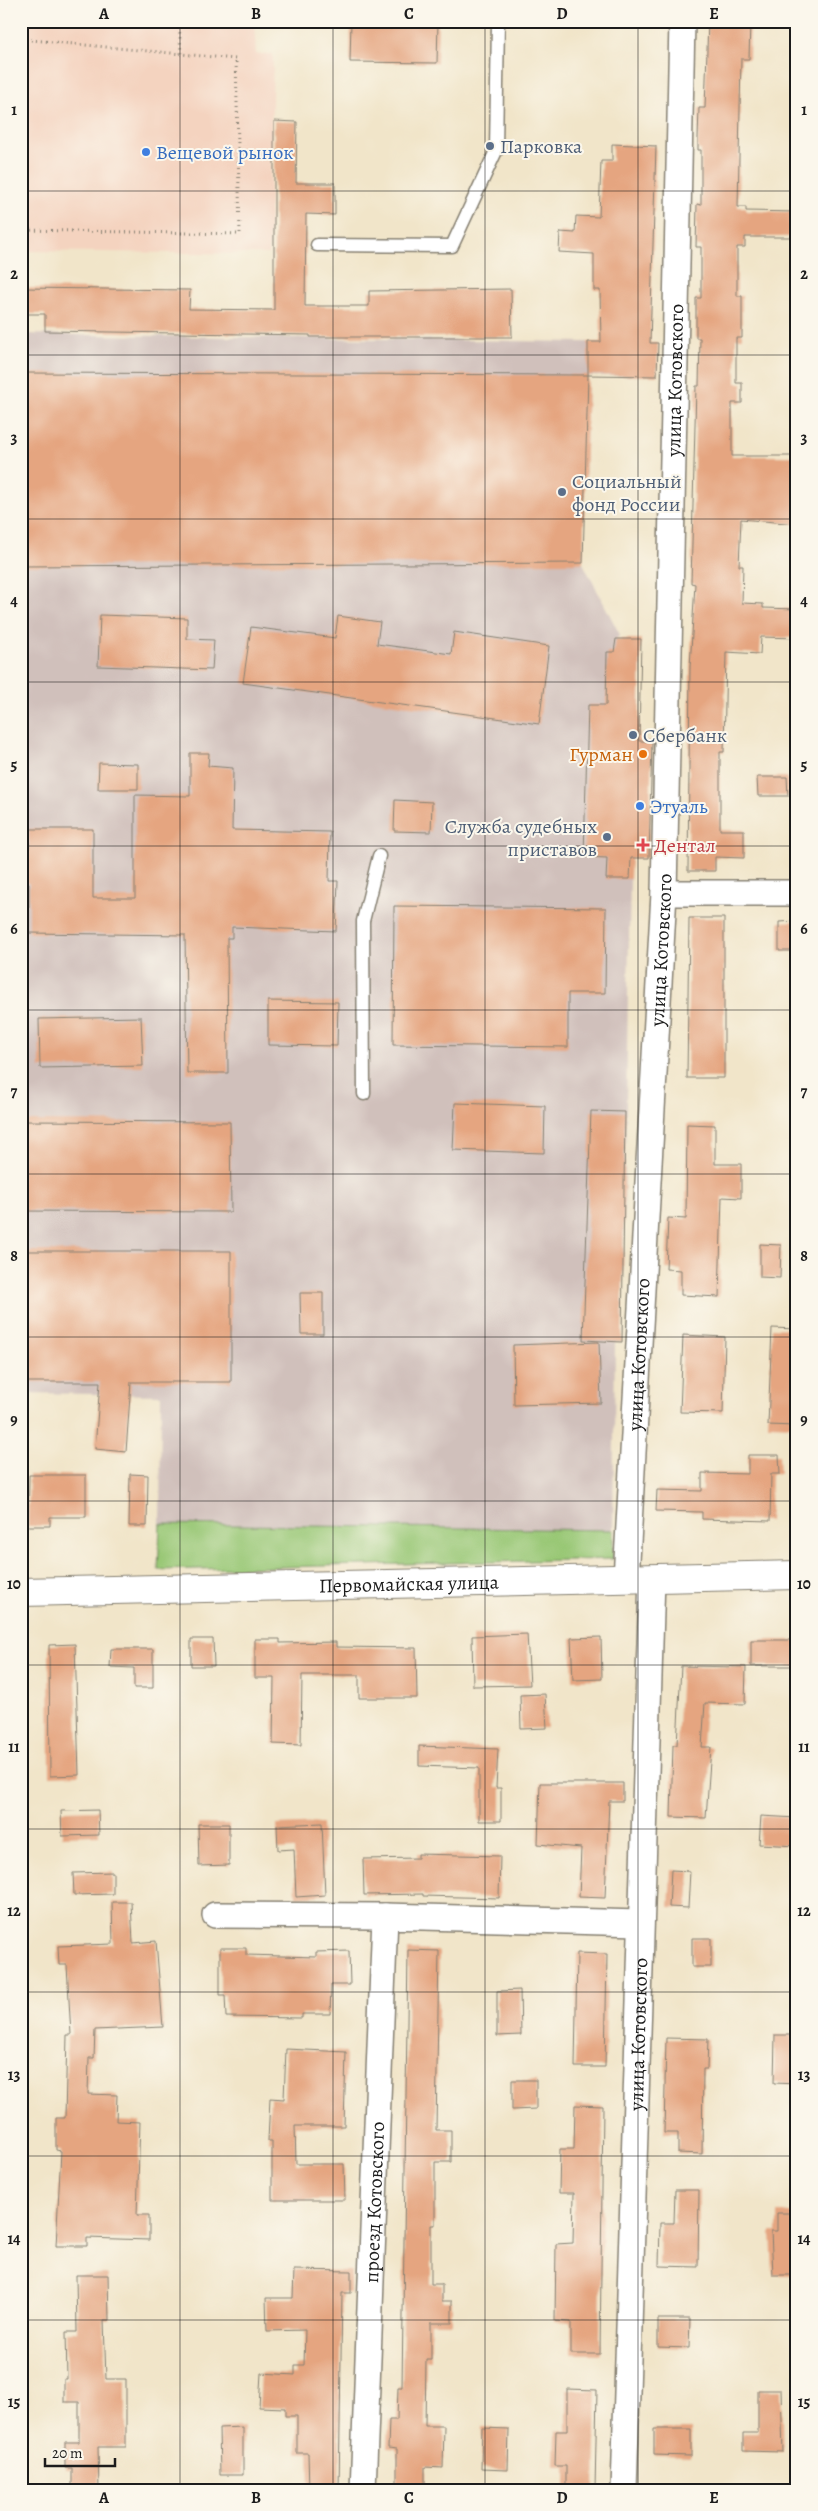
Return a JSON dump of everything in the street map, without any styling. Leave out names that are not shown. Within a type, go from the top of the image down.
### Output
[{"type":"street","name":"улица Котовского","points":[[624,2490],[640,1923],[639,1579],[664,893],[682,21]]},
{"type":"street","points":[[664,893],[797,893]]},
{"type":"street","name":"Первомайская улица","points":[[21,1592],[797,1575]]},
{"type":"street","points":[[215,1915],[385,1916],[640,1923]]},
{"type":"street","name":"проезд Котовского","points":[[363,2490],[385,1916]]},
{"type":"lane","points":[[317,245],[452,246],[496,151],[498,21]]},
{"type":"lane","points":[[364,1094],[363,921],[379,856]]},
{"type":"path","points":[[180,21],[181,54]]},
{"type":"path","points":[[21,40],[236,59],[240,234],[21,230]]},
{"type":"shaded area","name":"Вещевой рынок","points":[[21,21],[254,21],[256,54],[273,54],[269,254],[21,251]]},
{"type":"shaded area","points":[[21,334],[658,343],[657,376],[588,376],[583,563],[620,635],[616,639],[641,639],[640,706],[588,705],[584,857],[607,858],[606,879],[630,879],[622,1342],[615,1343],[613,1530],[160,1524],[161,1395],[21,1393]]},
{"type":"green space","points":[[160,1524],[613,1530],[613,1559],[158,1570]]},
{"type":"building","points":[[351,21],[438,21],[437,63],[350,62]]},
{"type":"building","points":[[708,21],[750,21],[749,59],[741,59],[738,207],[746,207],[746,211],[797,212],[797,237],[745,237],[745,247],[737,247],[737,296],[742,296],[742,338],[736,338],[736,383],[742,383],[742,403],[732,403],[732,456],[797,456],[797,524],[741,519],[739,566],[743,566],[742,603],[763,604],[763,608],[797,609],[797,638],[761,637],[760,654],[726,652],[724,752],[720,752],[720,830],[744,830],[744,858],[715,857],[715,871],[688,871],[690,667],[695,584],[691,583],[696,386],[699,386],[700,338],[696,338],[696,298],[701,298],[701,247],[696,247],[697,204],[701,205],[701,150],[698,150],[698,138],[699,108],[705,108]]},
{"type":"building","points":[[274,121],[297,122],[296,183],[335,183],[335,215],[306,214],[305,306],[369,306],[369,291],[511,289],[512,337],[310,337],[310,335],[45,331],[45,314],[21,314],[21,288],[190,290],[189,309],[274,310]]},
{"type":"building","points":[[612,144],[656,146],[650,343],[658,343],[657,376],[588,375],[588,342],[601,342],[600,290],[594,290],[594,254],[559,252],[560,232],[575,233],[576,216],[599,217],[601,161],[612,161]]},
{"type":"building","points":[[21,373],[588,375],[583,563],[21,566]]},
{"type":"building","points":[[100,615],[187,618],[187,639],[214,640],[212,670],[98,666]]},
{"type":"building","points":[[338,616],[380,622],[377,644],[451,654],[454,632],[549,646],[539,724],[243,683],[251,627],[335,638]]},
{"type":"building","points":[[616,639],[641,639],[639,741],[652,741],[649,858],[631,858],[630,879],[606,879],[607,858],[584,857],[588,705],[606,705],[607,652],[614,652]]},
{"type":"building","points":[[190,753],[209,753],[208,766],[233,768],[232,830],[330,832],[329,881],[338,881],[336,931],[232,927],[232,938],[227,938],[228,1073],[187,1073],[185,935],[29,933],[29,883],[21,883],[21,848],[29,848],[29,829],[93,829],[93,898],[135,898],[135,795],[190,796]]},
{"type":"building","points":[[99,763],[138,764],[138,789],[98,789]]},
{"type":"building","points":[[757,777],[787,777],[788,796],[758,796]]},
{"type":"building","points":[[395,800],[432,802],[431,832],[394,831]]},
{"type":"building","points":[[394,906],[606,908],[605,993],[568,993],[568,1047],[393,1045]]},
{"type":"building","points":[[689,918],[724,918],[724,1078],[687,1078]]},
{"type":"building","points":[[797,921],[797,951],[779,951],[779,922]]},
{"type":"building","points":[[268,1001],[338,1002],[337,1046],[268,1045]]},
{"type":"building","points":[[141,1017],[143,1066],[40,1068],[39,1019]]},
{"type":"building","points":[[455,1103],[545,1106],[544,1153],[453,1150]]},
{"type":"building","points":[[591,1111],[625,1112],[622,1342],[583,1340]]},
{"type":"building","points":[[21,1121],[230,1122],[231,1212],[21,1211]]},
{"type":"building","points":[[687,1124],[715,1125],[715,1164],[741,1164],[741,1198],[722,1197],[719,1297],[681,1295],[681,1270],[666,1269],[668,1218],[686,1219]]},
{"type":"building","points":[[760,1244],[781,1245],[780,1278],[760,1277]]},
{"type":"building","points":[[21,1251],[231,1251],[231,1382],[131,1382],[126,1452],[95,1449],[100,1382],[21,1382]]},
{"type":"building","points":[[300,1293],[323,1293],[323,1334],[301,1334]]},
{"type":"building","points":[[772,1328],[797,1329],[795,1426],[768,1425]]},
{"type":"building","points":[[683,1335],[725,1337],[723,1413],[680,1412]]},
{"type":"building","points":[[599,1342],[601,1403],[514,1405],[513,1345]]},
{"type":"building","points":[[748,1455],[779,1455],[780,1474],[771,1474],[770,1521],[702,1519],[702,1512],[656,1511],[657,1490],[702,1491],[702,1473],[748,1474]]},
{"type":"building","points":[[130,1474],[148,1475],[147,1526],[129,1526]]},
{"type":"building","points":[[29,1475],[86,1475],[86,1517],[50,1517],[50,1526],[28,1526]]},
{"type":"building","points":[[527,1634],[530,1685],[473,1686],[472,1636]]},
{"type":"building","points":[[601,1637],[602,1679],[573,1680],[571,1638]]},
{"type":"building","points":[[191,1639],[213,1639],[214,1666],[191,1666]]},
{"type":"building","points":[[255,1639],[280,1639],[280,1643],[336,1642],[336,1647],[416,1648],[417,1698],[359,1698],[359,1675],[302,1675],[301,1745],[273,1744],[274,1678],[255,1678]]},
{"type":"building","points":[[751,1640],[797,1640],[797,1666],[751,1666]]},
{"type":"building","points":[[75,1644],[79,1775],[50,1776],[49,1645]]},
{"type":"building","points":[[111,1649],[153,1649],[153,1688],[134,1688],[134,1668],[110,1667]]},
{"type":"building","points":[[681,1666],[746,1667],[745,1704],[705,1703],[702,1747],[711,1747],[706,1818],[671,1817],[673,1745],[677,1745]]},
{"type":"building","points":[[545,1694],[547,1728],[521,1729],[520,1695]]},
{"type":"building","points":[[419,1746],[498,1749],[496,1788],[501,1788],[501,1821],[479,1821],[479,1768],[419,1766]]},
{"type":"building","points":[[540,1783],[623,1783],[623,1801],[609,1801],[605,1898],[579,1897],[581,1848],[538,1844]]},
{"type":"building","points":[[98,1810],[99,1835],[62,1836],[61,1811]]},
{"type":"building","points":[[761,1816],[797,1818],[797,1846],[759,1844]]},
{"type":"building","points":[[322,1823],[325,1895],[296,1897],[294,1849],[278,1850],[277,1825]]},
{"type":"building","points":[[198,1824],[229,1824],[229,1865],[199,1866]]},
{"type":"building","points":[[418,1854],[500,1856],[499,1898],[423,1896],[423,1894],[364,1895],[363,1859],[418,1858]]},
{"type":"building","points":[[671,1870],[690,1871],[688,1908],[669,1907]]},
{"type":"building","points":[[113,1872],[113,1894],[74,1895],[73,1873]]},
{"type":"building","points":[[112,1902],[131,1902],[133,1943],[156,1941],[163,2027],[95,2030],[94,2058],[89,2058],[88,2094],[117,2095],[116,2121],[140,2122],[137,2215],[149,2215],[149,2240],[87,2238],[87,2246],[56,2246],[61,2151],[56,2150],[56,2118],[65,2118],[67,2035],[71,2035],[67,1965],[59,1965],[58,1946],[113,1944]]},
{"type":"building","points":[[692,1938],[711,1938],[711,1967],[692,1967]]},
{"type":"building","points":[[220,1948],[246,1948],[246,1955],[316,1957],[316,1952],[349,1951],[350,1985],[331,1985],[330,2014],[302,2014],[302,2018],[226,2017],[225,1995],[220,1995]]},
{"type":"building","points":[[408,1950],[439,1951],[436,2130],[451,2130],[451,2162],[435,2162],[435,2225],[431,2225],[431,2284],[442,2284],[442,2301],[452,2301],[452,2323],[431,2323],[431,2360],[426,2360],[425,2426],[444,2426],[443,2468],[425,2467],[425,2490],[397,2490],[397,2449],[388,2448],[389,2420],[397,2420],[398,2387],[402,2387]]},
{"type":"building","points":[[577,1953],[607,1954],[605,2067],[575,2067]]},
{"type":"building","points":[[520,1990],[521,2035],[497,2036],[497,1991]]},
{"type":"building","points":[[775,2035],[797,2035],[797,2084],[774,2083]]},
{"type":"building","points":[[666,2038],[708,2039],[707,2069],[703,2069],[702,2154],[678,2153],[678,2133],[664,2133]]},
{"type":"building","points":[[286,2049],[346,2052],[344,2126],[295,2126],[296,2164],[344,2164],[345,2200],[272,2200],[272,2141],[268,2141],[270,2098],[284,2099]]},
{"type":"building","points":[[512,2080],[536,2080],[536,2109],[512,2110]]},
{"type":"building","points":[[575,2105],[603,2106],[600,2354],[571,2354],[571,2322],[555,2321],[556,2244],[573,2243],[574,2193],[559,2193],[560,2149],[574,2149]]},
{"type":"building","points":[[675,2190],[699,2190],[698,2267],[659,2266],[660,2223],[674,2223]]},
{"type":"building","points":[[777,2213],[797,2213],[797,2275],[773,2275],[771,2231],[777,2231]]},
{"type":"building","points":[[294,2270],[351,2271],[351,2293],[342,2293],[339,2490],[309,2490],[308,2453],[297,2453],[297,2416],[285,2416],[285,2408],[259,2407],[261,2373],[295,2375],[295,2365],[304,2365],[305,2330],[267,2331],[266,2298],[293,2298]]},
{"type":"building","points":[[76,2275],[108,2275],[109,2320],[104,2320],[106,2379],[126,2379],[126,2447],[98,2447],[99,2490],[72,2490],[72,2468],[65,2468],[65,2442],[79,2442],[79,2402],[64,2402],[64,2379],[67,2379],[66,2332],[77,2332]]},
{"type":"building","points":[[658,2319],[690,2319],[689,2348],[658,2347]]},
{"type":"building","points":[[567,2389],[597,2390],[595,2490],[566,2490],[566,2466],[555,2466],[556,2431],[567,2431]]},
{"type":"building","points":[[758,2390],[781,2390],[783,2452],[743,2451],[743,2433],[758,2433]]},
{"type":"building","points":[[243,2427],[243,2475],[220,2475],[219,2428]]},
{"type":"building","points":[[482,2428],[509,2429],[508,2470],[481,2469]]},
{"type":"building","points":[[654,2429],[691,2429],[691,2456],[654,2455]]},
{"type":"place","name":"Парковка","points":[[490,146]]},
{"type":"place","name":"Вещевой рынок","points":[[146,152]]},
{"type":"place","name":"Социальный фонд России","points":[[562,492]]},
{"type":"place","name":"Сбербанк","points":[[633,735]]},
{"type":"place","name":"Гурман","points":[[643,754]]},
{"type":"place","name":"Этуаль","points":[[640,806]]},
{"type":"place","name":"Служба судебных приставов","points":[[607,837]]},
{"type":"place","name":"Дентал","points":[[643,845]]}]
